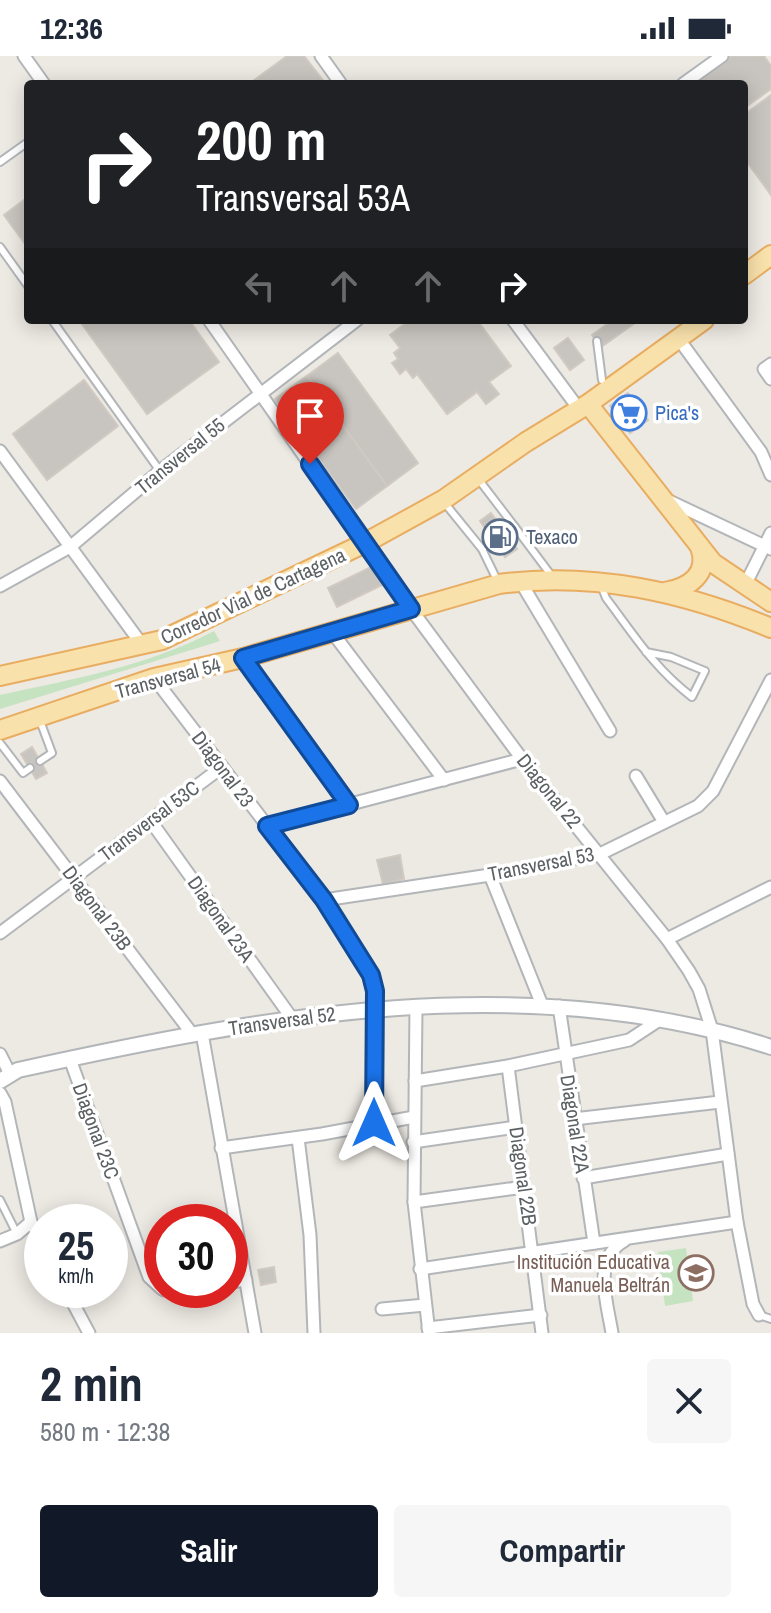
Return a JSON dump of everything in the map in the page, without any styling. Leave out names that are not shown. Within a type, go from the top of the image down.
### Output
[{"type":"main road","points":[[748,272],[771,255]]},
{"type":"main road","points":[[748,288],[771,271]]},
{"type":"main road","name":"Corredor Vial de Cartagena","points":[[581,403],[602,380],[681,329]]},
{"type":"main road","name":"Corredor Vial de Cartagena","points":[[0,676],[143,646],[231,609],[365,543],[443,500],[477,477],[681,329]]},
{"type":"main road","points":[[581,403],[713,563],[771,602]]},
{"type":"main road","points":[[665,592],[686,588],[700,573],[702,553],[698,544]]},
{"type":"main road","name":"Transversal 54","points":[[0,730],[154,678],[243,658],[499,584],[554,579],[600,581],[665,592]]},
{"type":"main road","points":[[745,585],[742,607],[750,620]]},
{"type":"main road","points":[[665,592],[771,628]]},
{"type":"street","points":[[24,56],[41,80]]},
{"type":"street","points":[[321,56],[338,80]]},
{"type":"street","points":[[689,80],[722,56]]},
{"type":"street","name":"Diagonal 22","points":[[212,324],[411,609],[522,759],[667,939],[699,989],[712,1030],[737,1222],[753,1304],[765,1317]]},
{"type":"street","name":"Transversal 55","points":[[0,586],[70,547],[160,471],[352,324]]},
{"type":"street","points":[[516,324],[581,403]]},
{"type":"street","points":[[681,329],[761,452],[771,475]]},
{"type":"street","points":[[0,451],[143,646]]},
{"type":"street","points":[[661,497],[768,548]]},
{"type":"street","points":[[745,585],[768,548],[771,533]]},
{"type":"street","points":[[758,562],[771,568]]},
{"type":"street","points":[[520,581],[610,731]]},
{"type":"street","points":[[332,632],[444,780]]},
{"type":"street","points":[[243,658],[349,805]]},
{"type":"street","name":"Diagonal 23","points":[[154,678],[324,900],[371,975],[375,991],[374,1123]]},
{"type":"street","name":"Transversal 53","points":[[324,900],[490,875],[600,854],[698,806],[713,791],[771,680]]},
{"type":"street","points":[[267,826],[522,759]]},
{"type":"street","name":"Transversal 53C","points":[[0,933],[222,767]]},
{"type":"street","points":[[636,776],[664,822]]},
{"type":"street","name":"Diagonal 23B","points":[[0,781],[198,1034],[232,1204]]},
{"type":"street","name":"Diagonal 23A","points":[[150,820],[291,1017]]},
{"type":"street","points":[[490,875],[542,1005]]},
{"type":"street","points":[[667,939],[771,887]]},
{"type":"street","name":"Transversal 52","points":[[5,1077],[70,1059],[198,1034],[291,1017],[375,1009],[559,1006],[661,1019],[712,1030]]},
{"type":"street","name":"Diagonal 22A","points":[[559,1006],[594,1243]]},
{"type":"street","points":[[416,1007],[414,1202],[429,1331],[541,1315]]},
{"type":"street","points":[[415,1081],[508,1066],[629,1040],[661,1019]]},
{"type":"street","points":[[712,1030],[771,1047]]},
{"type":"street","points":[[0,1054],[5,1077]]},
{"type":"street","name":"Diagonal 23C","points":[[70,1059],[144,1263]]},
{"type":"street","name":"Diagonal 22B","points":[[508,1066],[542,1333]]},
{"type":"street","points":[[0,1093],[5,1102],[27,1204]]},
{"type":"street","points":[[574,1119],[720,1102]]},
{"type":"street","points":[[221,1148],[414,1117]]},
{"type":"street","points":[[413,1142],[516,1127]]},
{"type":"street","points":[[298,1138],[310,1235],[314,1333]]},
{"type":"street","points":[[583,1178],[728,1154]]},
{"type":"street","points":[[414,1202],[524,1187]]},
{"type":"street","points":[[420,1269],[737,1222]]},
{"type":"street","points":[[0,1241],[24,1228]]},
{"type":"street","points":[[612,1333],[605,1261],[613,1248],[628,1239]]},
{"type":"street","name":"Diagonal 23B","points":[[248,1292],[255,1333]]},
{"type":"street","points":[[382,1309],[425,1305]]},
{"type":"street","points":[[76,1308],[89,1333]]},
{"type":"lane","points":[[0,162],[24,145]]},
{"type":"lane","points":[[0,247],[24,280]]},
{"type":"lane","points":[[55,324],[160,471]]},
{"type":"lane","points":[[597,341],[602,380]]},
{"type":"lane","points":[[477,477],[554,579]]},
{"type":"lane","points":[[443,500],[482,549],[499,584]]},
{"type":"lane","points":[[506,533],[515,527]]},
{"type":"lane","points":[[482,549],[494,541]]},
{"type":"lane","points":[[600,581],[606,598],[646,652],[666,677],[692,697],[705,671],[671,657],[646,652]]},
{"type":"lane","points":[[39,718],[52,753],[40,761]]},
{"type":"lane","points":[[0,743],[23,773],[30,768]]},
{"type":"lane","points":[[0,1200],[17,1234]]},
{"type":"green space","points":[[214,631],[220,641],[0,709],[0,695],[137,662]]},
{"type":"green space","points":[[686,1248],[693,1301],[665,1306],[658,1252]]},
{"type":"building","points":[[287,56],[304,56],[323,80],[254,80]]},
{"type":"building","points":[[732,56],[764,56],[771,66],[771,89],[748,105],[748,80],[697,80]]},
{"type":"building","points":[[771,95],[771,195],[748,163],[748,112]]},
{"type":"building","points":[[24,200],[24,242],[4,215]]},
{"type":"building","points":[[82,324],[192,324],[219,362],[147,414]]},
{"type":"building","points":[[405,324],[480,324],[511,366],[489,382],[499,394],[486,404],[477,392],[447,414],[417,374],[413,378],[406,369],[400,374],[392,363],[398,359],[394,353],[400,348],[390,335]]},
{"type":"building","points":[[607,324],[633,324],[601,347],[592,335]]},
{"type":"building","points":[[568,338],[584,360],[570,370],[554,348]]},
{"type":"building","points":[[338,353],[418,463],[387,486],[307,376]]},
{"type":"building","points":[[307,376],[387,486],[356,509],[275,399]]},
{"type":"building","points":[[84,380],[118,426],[47,480],[13,434]]},
{"type":"building","name":"Pica's","points":[[628,393],[648,420],[630,433],[610,406]]},
{"type":"building","name":"Texaco","points":[[491,513],[517,549],[505,557],[480,521]]},
{"type":"building","points":[[373,566],[382,585],[337,607],[328,588]]},
{"type":"building","points":[[32,747],[47,773],[36,779],[21,754]]},
{"type":"building","points":[[400,855],[404,879],[383,884],[377,860]]},
{"type":"building","points":[[274,1267],[276,1282],[261,1285],[258,1270]]},
{"type":"place","name":"Pica's","points":[[629,413]]},
{"type":"place","name":"Texaco","points":[[500,537]]},
{"type":"place","name":"Institución Educativa Manuela Beltrán","points":[[696,1273]]},
{"type":"route","points":[[310,464],[411,609],[243,658],[349,805],[267,826],[324,900],[374,983],[374,1123]]}]
